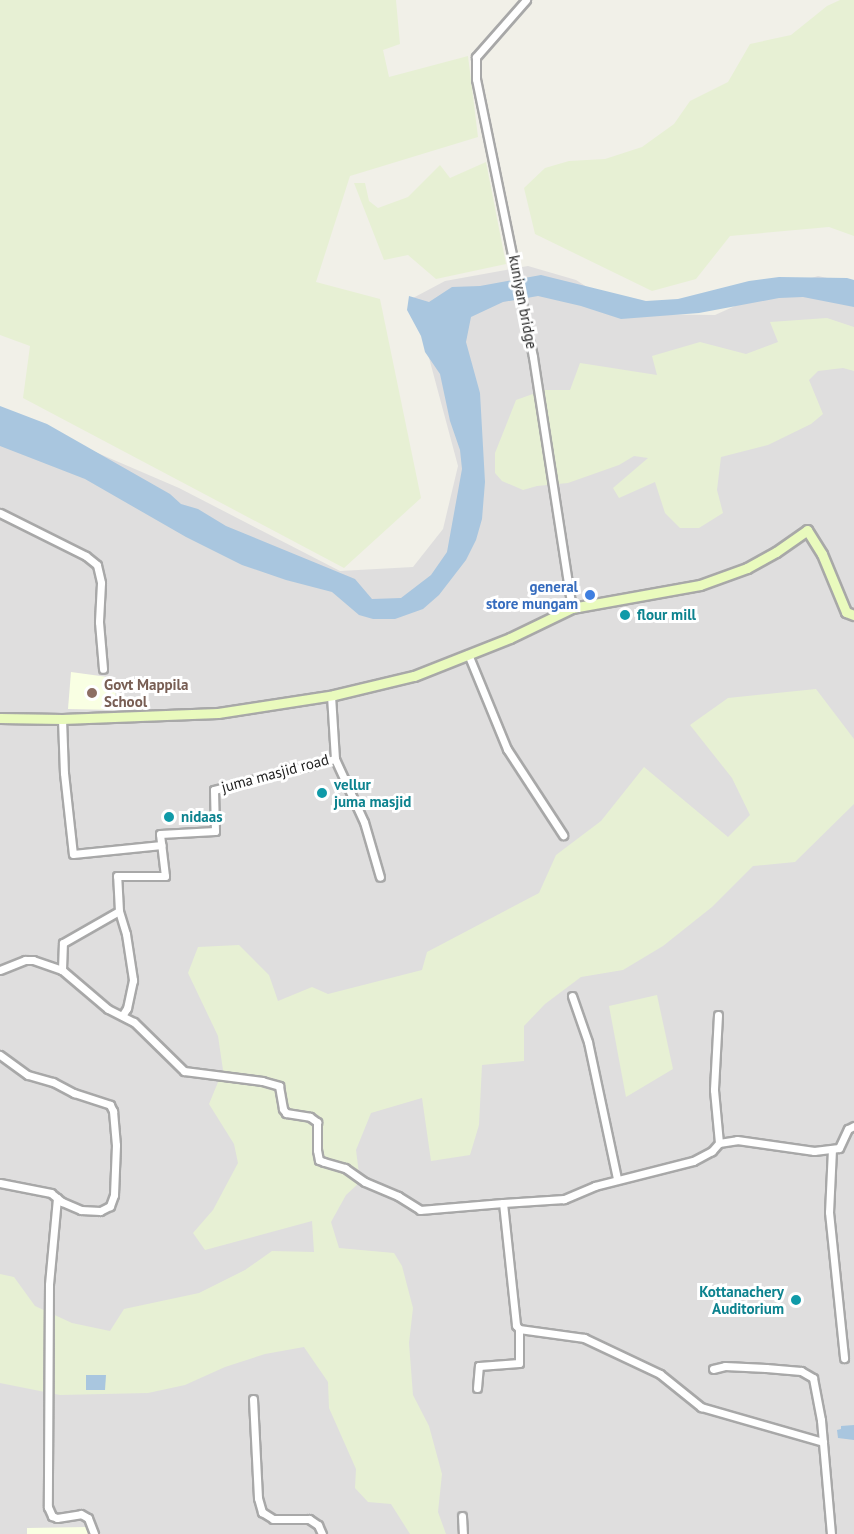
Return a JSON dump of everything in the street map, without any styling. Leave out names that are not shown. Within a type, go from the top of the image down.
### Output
[{"type":"main road","points":[[0,718],[62,719],[218,713],[331,696],[414,676],[572,608],[700,585],[747,568],[776,552],[807,530],[822,554],[846,612],[854,615]]},
{"type":"street","name":"kuniyan bridge","points":[[526,0],[480,51],[475,63],[481,104],[533,357],[572,608]]},
{"type":"street","points":[[0,513],[87,556],[97,565],[101,583],[99,622],[103,669]]},
{"type":"street","points":[[468,654],[507,749],[563,835]]},
{"type":"street","name":"juma masjid road","points":[[162,845],[160,834],[215,831],[214,790],[335,759],[331,696]]},
{"type":"street","points":[[62,719],[64,773],[73,854],[162,845],[165,876],[117,876],[119,911],[126,934],[133,980],[128,1008],[122,1016]]},
{"type":"street","points":[[335,759],[364,822],[380,877]]},
{"type":"street","points":[[62,970],[63,943],[119,911]]},
{"type":"street","points":[[0,970],[25,960],[33,960],[62,970],[108,1009],[135,1022],[184,1071],[262,1081],[279,1086],[283,1109],[286,1113],[310,1117],[317,1122],[319,1160],[345,1168],[365,1182],[398,1196],[420,1210],[564,1199],[617,1179],[693,1161],[712,1151],[719,1143],[746,1140],[814,1151],[839,1148],[848,1129],[854,1126]]},
{"type":"street","points":[[572,996],[588,1042],[617,1179]]},
{"type":"street","points":[[718,1015],[714,1090],[719,1143]]},
{"type":"street","points":[[0,1055],[28,1075],[53,1082],[74,1093],[110,1105],[113,1111],[115,1172],[110,1206],[100,1211],[81,1210],[51,1193],[0,1183]]},
{"type":"street","points":[[832,1149],[829,1212],[844,1358]]},
{"type":"street","points":[[57,1198],[49,1284],[48,1507],[52,1516],[57,1518],[81,1514],[88,1518],[94,1534]]},
{"type":"street","points":[[477,1388],[478,1366],[519,1363],[519,1329],[516,1325],[503,1203]]},
{"type":"street","points":[[519,1329],[584,1338],[660,1374],[701,1407],[823,1442]]},
{"type":"street","points":[[713,1369],[725,1366],[801,1371],[813,1378],[823,1442],[831,1534]]},
{"type":"street","points":[[253,1399],[258,1498],[262,1512],[273,1519],[309,1519],[318,1525],[322,1534]]},
{"type":"street","points":[[462,1516],[463,1534]]},
{"type":"shaded area","points":[[0,0],[396,0],[400,44],[383,50],[389,77],[468,56],[478,137],[350,176],[316,282],[380,299],[421,498],[344,568],[23,398],[30,346],[0,335]]},
{"type":"shaded area","points":[[840,0],[854,0],[854,236],[829,227],[730,236],[696,279],[652,291],[535,234],[524,188],[545,168],[569,161],[605,159],[642,147],[674,124],[690,101],[728,82],[750,44],[791,35],[827,6]]},
{"type":"shaded area","points":[[486,162],[506,264],[436,279],[408,255],[384,260],[354,183],[365,183],[369,201],[378,208],[408,197],[440,165],[450,178]]},
{"type":"shaded area","points":[[528,266],[576,280],[629,314],[715,315],[766,292],[818,276],[854,284],[854,1534],[0,1534],[0,411],[179,488],[340,571],[413,567],[443,529],[458,466],[413,298],[445,281]]},
{"type":"shaded area","points":[[827,318],[854,327],[854,371],[843,368],[818,371],[809,380],[823,414],[811,424],[768,445],[721,457],[717,490],[723,513],[699,528],[680,528],[665,513],[655,482],[619,498],[613,488],[648,458],[634,456],[619,465],[568,483],[537,486],[523,490],[502,481],[495,473],[495,453],[516,400],[544,390],[570,390],[580,363],[657,375],[652,356],[700,342],[746,354],[778,342],[770,322]]},
{"type":"shaded area","name":"Govt Mappila School","points":[[71,672],[115,678],[116,710],[68,709]]},
{"type":"shaded area","points":[[816,689],[854,739],[854,804],[795,862],[753,866],[712,907],[663,946],[623,970],[581,977],[545,1004],[524,1026],[524,1061],[482,1065],[479,1125],[470,1155],[431,1161],[422,1098],[371,1113],[356,1150],[360,1182],[346,1195],[331,1222],[339,1248],[394,1253],[402,1266],[413,1308],[409,1343],[413,1395],[429,1426],[442,1474],[438,1512],[446,1534],[410,1534],[391,1504],[368,1502],[355,1488],[356,1469],[329,1408],[328,1382],[304,1347],[265,1354],[225,1367],[185,1385],[148,1393],[60,1395],[0,1383],[0,1274],[14,1277],[35,1306],[72,1323],[110,1331],[124,1309],[199,1293],[245,1270],[272,1251],[314,1252],[312,1221],[205,1250],[193,1233],[213,1210],[238,1163],[234,1144],[209,1104],[223,1070],[218,1036],[188,973],[198,947],[239,945],[269,975],[278,1001],[312,987],[328,994],[422,970],[427,952],[539,893],[556,855],[601,821],[644,767],[728,837],[750,815],[732,778],[690,725],[728,698]]},
{"type":"shaded area","points":[[657,995],[673,1069],[626,1097],[609,1006]]},
{"type":"shaded area","points":[[88,1527],[88,1534],[27,1534],[27,1528]]},
{"type":"water","points":[[541,275],[646,301],[678,299],[749,281],[779,277],[847,278],[854,280],[854,307],[803,297],[779,298],[699,313],[621,319],[581,306],[538,296],[503,302],[471,317],[466,342],[480,393],[485,482],[482,519],[476,540],[466,560],[439,595],[423,609],[395,619],[373,619],[359,615],[332,592],[242,565],[186,537],[85,479],[0,446],[0,406],[47,424],[170,494],[181,504],[198,509],[226,526],[355,579],[372,599],[401,598],[431,575],[447,552],[462,469],[460,450],[450,421],[440,374],[425,352],[421,336],[407,310],[409,296],[429,302],[452,287],[480,286]]},
{"type":"water","points":[[86,1375],[106,1375],[105,1390],[86,1390]]},
{"type":"water","points":[[854,1425],[854,1440],[838,1438],[837,1430],[841,1429],[841,1426]]},
{"type":"place","name":"general store mungam","points":[[590,595]]},
{"type":"place","name":"flour mill","points":[[625,615]]},
{"type":"place","name":"Govt Mappila School","points":[[92,693]]},
{"type":"place","name":"vellur juma masjid","points":[[322,793]]},
{"type":"place","name":"nidaas","points":[[169,817]]},
{"type":"place","name":"Kottanachery Auditorium","points":[[796,1300]]}]
